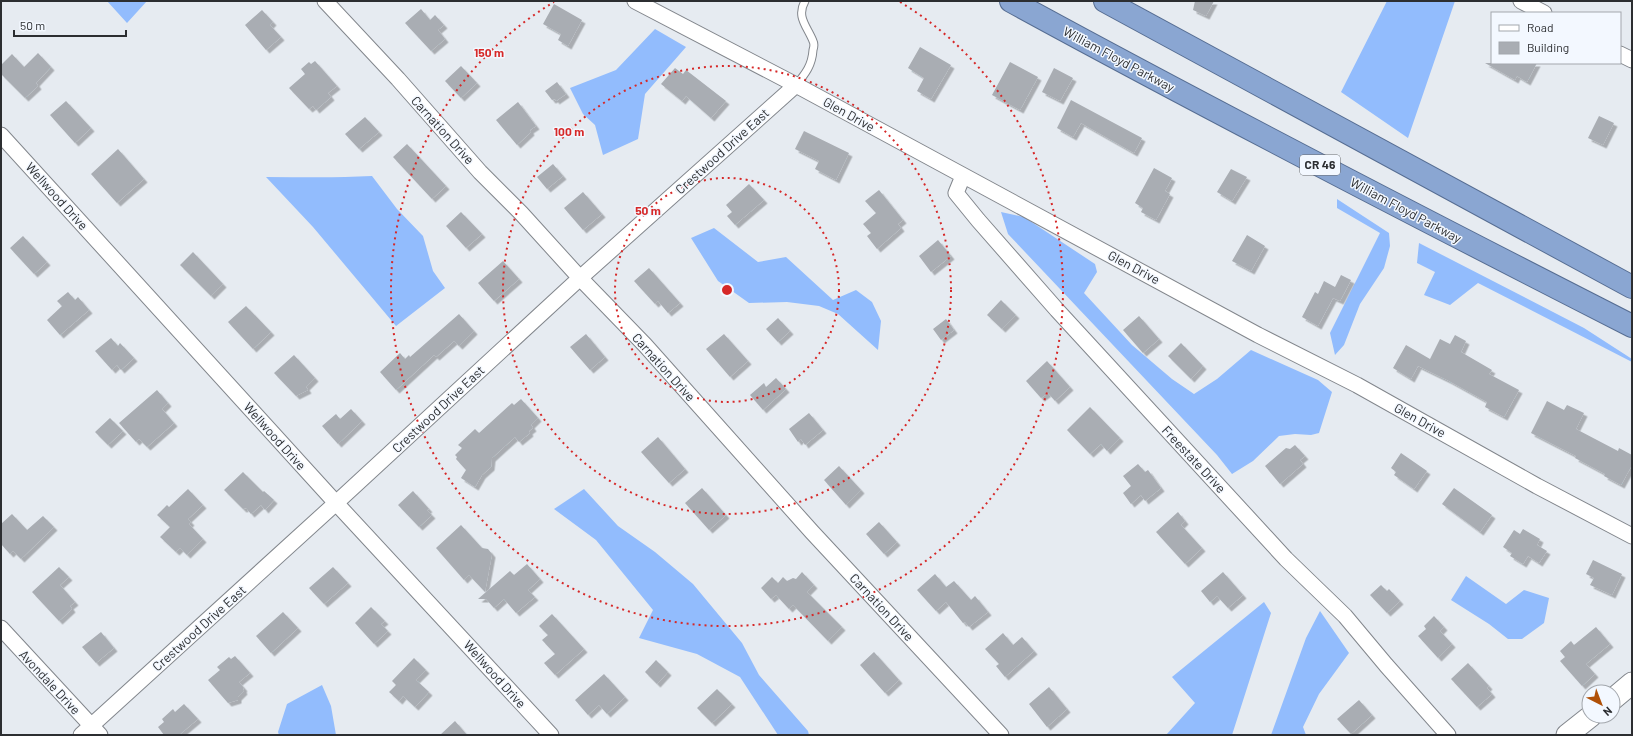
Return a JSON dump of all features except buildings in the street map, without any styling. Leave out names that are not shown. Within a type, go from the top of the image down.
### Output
[{"type":"highway","name":"William Floyd Parkway","points":[[1011,1],[1148,75],[1478,248],[1632,326]]},
{"type":"highway","points":[[1105,1],[1632,287]]},
{"type":"main road","points":[[1621,692],[1632,683]]},
{"type":"main road","points":[[1567,735],[1581,724]]},
{"type":"street","name":"Carnation Drive","points":[[325,1],[398,79],[480,172],[521,213],[580,278],[645,345],[807,526],[1001,735]]},
{"type":"street","name":"Glen Drive","points":[[635,1],[796,85],[1258,335],[1357,385],[1537,486],[1632,536]]},
{"type":"street","points":[[1521,1],[1542,12]]},
{"type":"street","points":[[1621,54],[1632,60]]},
{"type":"street","name":"Crestwood Drive East","points":[[91,732],[580,278],[796,85]]},
{"type":"street","name":"Wellwood Drive","points":[[1,135],[336,503],[551,735]]},
{"type":"street","name":"Freestate Drive","points":[[963,176],[956,193],[978,220],[1057,310],[1286,559],[1345,616],[1448,735]]},
{"type":"street","name":"Avondale Drive","points":[[1,628],[91,732]]},
{"type":"lane","points":[[796,85],[808,71],[813,61],[814,42],[801,18],[802,6],[805,1]]},
{"type":"shaded area","points":[[107,1],[147,1],[127,23]]},
{"type":"shaded area","points":[[1387,1],[1455,1],[1408,138],[1341,92]]},
{"type":"shaded area","points":[[655,29],[686,47],[645,94],[638,139],[603,155],[595,125],[583,114],[570,88],[616,70]]},
{"type":"shaded area","points":[[372,176],[397,209],[423,236],[433,271],[445,288],[396,326],[313,227],[266,177]]},
{"type":"shaded area","points":[[1337,199],[1389,233],[1390,246],[1384,268],[1360,304],[1344,345],[1335,355],[1330,333],[1380,233],[1337,208]]},
{"type":"shaded area","points":[[1001,212],[1024,217],[1095,264],[1097,272],[1084,293],[1132,345],[1172,379],[1194,394],[1217,379],[1251,350],[1318,380],[1332,392],[1319,433],[1311,435],[1295,434],[1279,436],[1253,461],[1232,474],[1217,455],[1008,234]]},
{"type":"shaded area","points":[[714,228],[758,262],[786,257],[833,300],[856,290],[872,302],[881,321],[878,350],[838,314],[819,306],[787,302],[749,303],[718,281],[691,238]]},
{"type":"shaded area","points":[[1419,243],[1584,328],[1632,359],[1632,362],[1478,283],[1450,305],[1424,295],[1435,272],[1417,263]]},
{"type":"shaded area","points":[[584,489],[618,526],[655,552],[693,584],[742,643],[759,675],[808,731],[809,735],[778,735],[740,677],[697,654],[639,638],[653,610],[596,540],[554,509]]},
{"type":"shaded area","points":[[1466,576],[1506,604],[1524,590],[1549,598],[1544,623],[1522,639],[1508,639],[1489,624],[1451,600]]},
{"type":"shaded area","points":[[1264,602],[1271,613],[1232,735],[1166,735],[1195,703],[1172,677]]},
{"type":"shaded area","points":[[1320,611],[1349,653],[1319,694],[1303,727],[1306,735],[1271,735],[1306,638]]},
{"type":"shaded area","points":[[322,685],[331,706],[336,735],[279,735],[278,732],[287,704]]}]
